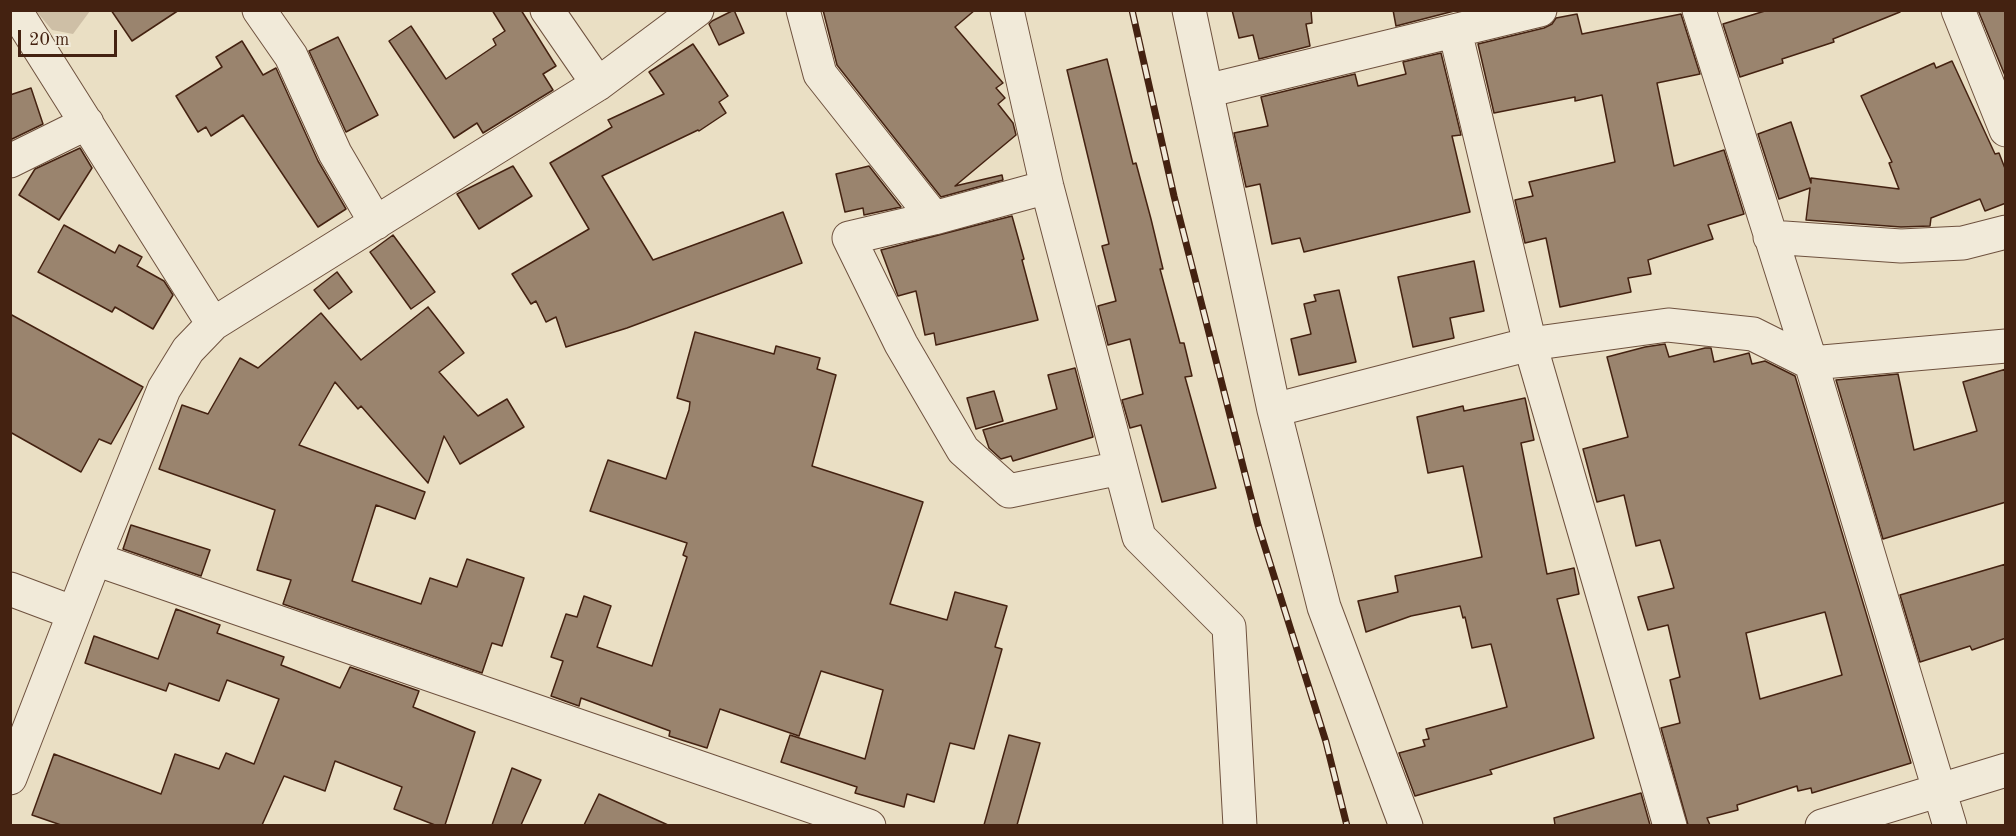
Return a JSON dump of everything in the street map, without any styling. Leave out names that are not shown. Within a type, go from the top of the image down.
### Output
[{"type":"street","points":[[15,10],[213,324]]},
{"type":"street","points":[[259,10],[291,56],[335,153],[376,223]]},
{"type":"street","points":[[547,10],[598,84]]},
{"type":"street","points":[[10,778],[164,389],[188,350],[213,324],[598,84],[698,10]]},
{"type":"street","points":[[804,10],[820,74],[934,218]]},
{"type":"street","points":[[1007,10],[1047,187],[1139,537],[1229,627],[1240,825]]},
{"type":"street","points":[[1189,10],[1274,410],[1324,608],[1406,825]]},
{"type":"street","points":[[1206,91],[1540,10]]},
{"type":"street","points":[[1699,10],[1811,363],[1950,825]]},
{"type":"street","points":[[1958,10],[2006,130]]},
{"type":"street","points":[[1455,31],[1530,344],[1670,825]]},
{"type":"street","points":[[10,160],[87,123]]},
{"type":"street","points":[[1047,187],[934,218],[849,238],[901,344],[963,450],[1009,491],[1120,468]]},
{"type":"street","points":[[1770,237],[1901,246],[1963,243],[2006,232]]},
{"type":"street","points":[[1274,410],[1530,344],[1668,325],[1752,334],[1811,363],[2006,346]]},
{"type":"street","points":[[95,559],[869,825]]},
{"type":"street","points":[[10,589],[74,613]]},
{"type":"street","points":[[1822,825],[2006,770]]},
{"type":"shaded area","points":[[36,11],[90,11],[73,34],[52,30]]},
{"type":"building","points":[[111,10],[179,10],[132,41]]},
{"type":"building","points":[[492,10],[521,10],[556,66],[543,74],[553,90],[483,133],[477,123],[454,138],[389,41],[411,26],[446,79],[496,45],[493,39],[505,31]]},
{"type":"building","points":[[734,10],[744,33],[719,45],[709,24]]},
{"type":"building","points":[[823,10],[975,10],[955,27],[1003,83],[996,88],[1005,98],[998,104],[1013,123],[1016,135],[955,186],[1002,175],[1003,180],[941,197],[837,65]]},
{"type":"building","points":[[1232,10],[1311,10],[1312,23],[1306,24],[1310,46],[1259,59],[1253,35],[1239,38]]},
{"type":"building","points":[[1393,10],[1458,10],[1396,26]]},
{"type":"building","points":[[1768,10],[1899,10],[1900,12],[1833,39],[1834,42],[1782,59],[1783,63],[1740,77],[1723,24]]},
{"type":"building","points":[[1978,10],[2006,10],[2006,78]]},
{"type":"building","points":[[1577,14],[1582,34],[1681,14],[1700,74],[1657,83],[1674,166],[1724,150],[1744,214],[1708,225],[1713,239],[1648,260],[1651,274],[1628,278],[1631,292],[1560,307],[1546,238],[1525,243],[1515,200],[1533,196],[1529,182],[1615,162],[1602,95],[1575,101],[1575,97],[1494,113],[1478,44],[1544,28],[1552,24],[1556,18]]},
{"type":"building","points":[[338,37],[378,115],[346,132],[309,51]]},
{"type":"building","points":[[242,41],[263,75],[276,68],[318,161],[346,209],[318,227],[243,115],[211,136],[206,127],[198,132],[176,96],[222,67],[216,57]]},
{"type":"building","points":[[693,44],[728,96],[719,102],[726,113],[699,131],[602,176],[653,260],[783,212],[802,263],[627,328],[566,347],[556,317],[546,322],[536,301],[531,304],[512,274],[589,229],[550,163],[612,127],[608,120],[664,94],[649,72]]},
{"type":"building","points":[[1441,53],[1461,135],[1452,136],[1470,212],[1304,252],[1300,238],[1272,244],[1260,184],[1246,187],[1234,133],[1268,126],[1261,97],[1355,74],[1358,86],[1406,74],[1403,62]]},
{"type":"building","points":[[1107,59],[1133,164],[1136,163],[1151,219],[1163,269],[1160,269],[1180,343],[1184,343],[1192,376],[1185,377],[1216,488],[1162,502],[1141,425],[1130,428],[1122,400],[1143,394],[1130,339],[1108,345],[1098,306],[1116,301],[1102,246],[1109,244],[1067,70]]},
{"type":"building","points":[[1952,61],[1995,154],[1999,153],[2006,171],[2006,203],[1985,211],[1980,199],[1931,218],[1930,226],[1901,227],[1806,220],[1810,188],[1779,199],[1758,134],[1791,122],[1811,183],[1811,178],[1899,189],[1889,163],[1892,162],[1861,96],[1934,63],[1936,68]]},
{"type":"building","points":[[31,88],[43,124],[10,140],[10,95]]},
{"type":"building","points":[[80,148],[92,168],[59,220],[19,195],[35,169]]},
{"type":"building","points":[[513,166],[532,196],[479,229],[457,194]]},
{"type":"building","points":[[869,166],[901,207],[864,215],[863,208],[845,212],[836,174]]},
{"type":"building","points":[[1012,216],[1038,320],[936,345],[934,333],[925,335],[916,291],[898,296],[881,250]]},
{"type":"building","points":[[64,225],[115,253],[119,245],[142,257],[137,266],[164,281],[173,295],[153,329],[115,307],[112,312],[38,272]]},
{"type":"building","points":[[393,235],[435,292],[411,309],[370,252]]},
{"type":"building","points":[[1474,261],[1484,311],[1450,318],[1454,338],[1413,347],[1398,277]]},
{"type":"building","points":[[337,272],[352,292],[329,309],[314,290]]},
{"type":"building","points":[[1339,290],[1356,362],[1299,375],[1291,339],[1311,334],[1304,304],[1316,301],[1314,295]]},
{"type":"building","points":[[428,307],[464,353],[439,372],[478,416],[507,399],[524,427],[460,464],[444,436],[428,483],[361,406],[358,409],[335,382],[299,445],[425,492],[415,519],[376,505],[352,581],[421,604],[430,578],[457,587],[467,559],[524,578],[502,646],[492,643],[482,673],[283,604],[291,580],[257,570],[275,510],[159,469],[182,405],[208,414],[240,358],[258,368],[321,313],[361,360]]},
{"type":"building","points":[[10,314],[143,387],[111,444],[99,439],[81,472],[10,432]]},
{"type":"building","points":[[695,332],[774,354],[776,346],[820,358],[817,369],[836,375],[812,466],[923,502],[890,604],[947,620],[955,592],[1007,606],[995,647],[1002,649],[974,749],[950,743],[934,802],[907,794],[904,807],[855,793],[857,787],[781,762],[790,735],[865,759],[883,690],[821,671],[799,736],[720,709],[707,748],[669,736],[670,731],[581,698],[579,706],[551,696],[563,661],[551,657],[566,614],[577,617],[584,596],[611,606],[597,647],[652,666],[687,557],[683,555],[687,543],[590,511],[608,460],[666,479],[689,410],[690,402],[677,398]]},
{"type":"building","points":[[1665,344],[1669,357],[1711,348],[1714,362],[1749,353],[1752,364],[1765,361],[1795,376],[1911,763],[1812,793],[1811,788],[1798,791],[1797,786],[1737,805],[1738,810],[1707,818],[1710,825],[1688,825],[1661,728],[1680,723],[1670,680],[1680,677],[1668,625],[1648,630],[1638,597],[1674,588],[1660,540],[1636,546],[1624,495],[1597,502],[1583,449],[1628,437],[1607,357]],"holes":[[[1825,612],[1842,675],[1760,699],[1746,633]]]},
{"type":"building","points":[[1075,368],[1093,437],[1013,461],[1011,456],[1001,459],[989,448],[983,430],[1057,409],[1048,375]]},
{"type":"building","points":[[2006,369],[2006,502],[1883,539],[1836,380],[1898,374],[1914,450],[1977,431],[1963,382]]},
{"type":"building","points":[[994,391],[1003,421],[976,429],[967,398]]},
{"type":"building","points":[[1525,398],[1534,440],[1521,443],[1547,574],[1574,568],[1579,594],[1557,599],[1594,738],[1490,770],[1492,774],[1415,796],[1399,753],[1425,746],[1423,740],[1429,739],[1426,729],[1507,707],[1491,644],[1472,648],[1460,606],[1411,616],[1366,632],[1358,601],[1398,592],[1395,576],[1482,557],[1463,466],[1428,473],[1417,417],[1463,406],[1464,411]]},
{"type":"building","points":[[131,525],[210,550],[201,576],[123,549]]},
{"type":"building","points":[[2006,564],[2006,638],[1972,650],[1970,646],[1920,662],[1900,595]]},
{"type":"building","points":[[176,609],[220,625],[217,633],[284,657],[281,665],[340,688],[350,667],[419,691],[413,707],[475,732],[445,825],[435,825],[394,809],[402,787],[335,761],[325,791],[284,776],[262,825],[61,825],[32,815],[54,754],[161,794],[175,754],[219,769],[226,753],[254,764],[279,699],[227,680],[219,701],[169,683],[166,691],[85,663],[94,636],[158,659]]},
{"type":"building","points":[[1009,735],[1040,743],[1017,825],[984,825]]},
{"type":"building","points":[[512,768],[541,780],[521,825],[492,825]]},
{"type":"building","points":[[1641,793],[1650,825],[1555,825],[1554,818]]},
{"type":"building","points":[[599,794],[668,825],[584,825]]},
{"type":"railway","points":[[1132,10],[1174,196],[1258,525],[1326,742],[1347,826]]}]
